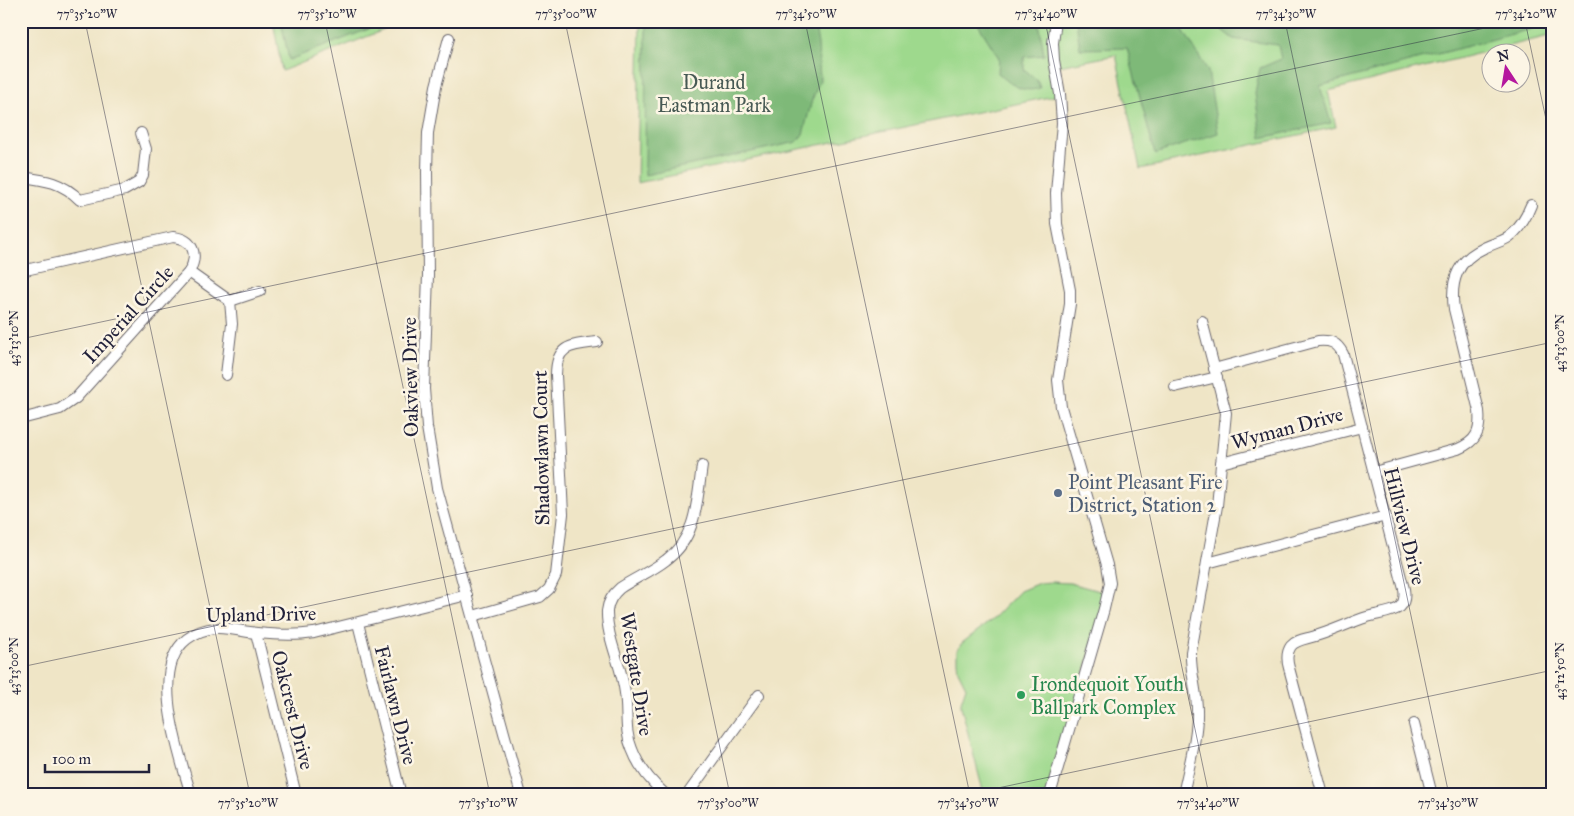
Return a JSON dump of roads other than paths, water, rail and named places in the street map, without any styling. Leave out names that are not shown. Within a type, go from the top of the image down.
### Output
[{"type":"street","points":[[1050,795],[1110,583],[1107,565],[1061,407],[1058,380],[1070,304],[1070,290],[1057,224],[1056,209],[1062,123],[1060,94],[1054,60],[1053,43],[1056,21]]},
{"type":"street","name":"Oakview Drive","points":[[448,38],[436,86],[428,133],[428,275],[424,388],[429,446],[437,488],[521,795]]},
{"type":"street","points":[[21,177],[59,184],[73,192],[80,200],[125,190],[139,182],[143,175],[146,149],[141,133]]},
{"type":"street","points":[[1374,472],[1466,446],[1477,435],[1480,420],[1478,405],[1454,309],[1453,284],[1457,272],[1464,261],[1473,253],[1509,237],[1525,219],[1531,205]]},
{"type":"street","name":"Imperial Circle","points":[[21,271],[173,237],[181,238],[191,246],[194,259],[193,266],[189,272],[72,402],[60,409],[21,419]]},
{"type":"street","points":[[189,272],[230,301],[232,324],[226,375]]},
{"type":"street","points":[[230,301],[260,291]]},
{"type":"street","points":[[1183,795],[1197,711],[1191,668],[1191,652],[1217,506],[1226,413],[1202,321]]},
{"type":"street","name":"Hillview Drive","points":[[1175,388],[1215,373],[1318,341],[1334,342],[1343,354],[1386,516],[1405,598],[1396,609],[1295,642],[1288,653],[1289,668],[1323,795]]},
{"type":"street","name":"Shadowlawn Court","points":[[473,616],[540,597],[553,582],[557,568],[563,514],[556,375],[557,361],[559,355],[568,347],[597,342]]},
{"type":"street","name":"Wyman Drive","points":[[1221,463],[1362,427]]},
{"type":"street","name":"Westgate Drive","points":[[666,795],[643,771],[629,742],[626,732],[625,692],[609,626],[608,608],[614,594],[620,588],[666,560],[674,554],[686,539],[694,520],[702,466]]},
{"type":"street","points":[[1207,562],[1386,516]]},
{"type":"street","name":"Upland Drive","points":[[190,795],[170,713],[168,686],[172,659],[176,650],[184,641],[203,631],[222,628],[256,633],[304,634],[358,623],[467,595]]},
{"type":"street","name":"Fairlawn Drive","points":[[358,623],[401,795]]},
{"type":"street","name":"Oakcrest Drive","points":[[256,633],[296,795]]},
{"type":"street","points":[[687,795],[759,695]]},
{"type":"street","points":[[1414,724],[1432,795]]},
{"type":"place","name":"Point Pleasant Fire District, Station 2","points":[[1058,493]]},
{"type":"place","name":"Irondequoit Youth Ballpark Complex","points":[[1021,695]]},
{"type":"park label","name":"Durand Eastman Park","points":[[714,94]]}]
